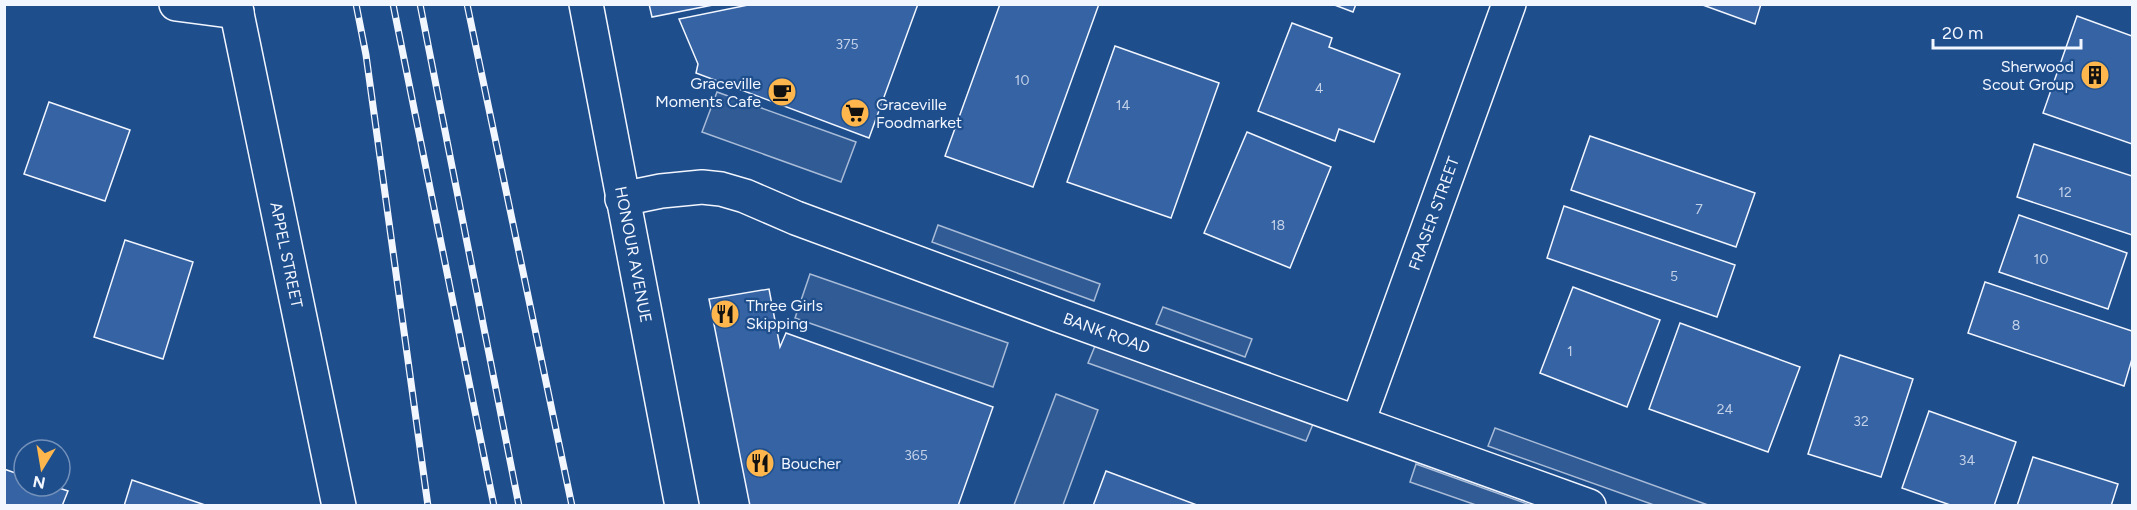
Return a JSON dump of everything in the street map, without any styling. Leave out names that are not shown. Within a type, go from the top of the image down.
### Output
[{"type":"street","points":[[176,4],[236,8]]},
{"type":"street","name":"HONOUR AVENUE","points":[[586,4],[682,506]]},
{"type":"street","name":"FRASER STREET","points":[[1358,422],[1509,4]]},
{"type":"street","name":"APPEL STREET","points":[[236,8],[339,506]]},
{"type":"street","name":"BANK ROAD","points":[[622,199],[661,191],[702,187],[721,189],[746,196],[796,218],[1589,506]]},
{"type":"shaded area","points":[[717,92],[856,142],[841,182],[702,132]]},
{"type":"shaded area","points":[[938,225],[1100,284],[1094,301],[932,242]]},
{"type":"shaded area","points":[[810,274],[1008,343],[993,387],[795,318]]},
{"type":"shaded area","points":[[1163,307],[1252,339],[1245,357],[1156,324]]},
{"type":"shaded area","points":[[1095,346],[1313,424],[1306,441],[1088,363]]},
{"type":"shaded area","points":[[1056,394],[1098,410],[1063,505],[1014,505]]},
{"type":"shaded area","points":[[1495,428],[1708,505],[1654,505],[1488,446]]},
{"type":"shaded area","points":[[1416,464],[1530,505],[1476,505],[1410,482]]},
{"type":"building","points":[[649,4],[718,4],[652,17]]},
{"type":"building","points":[[753,4],[918,4],[869,138],[696,73],[698,64],[679,19]]},
{"type":"building","points":[[1000,4],[1099,4],[1033,187],[945,156]]},
{"type":"building","points":[[1332,4],[1356,4],[1353,12]]},
{"type":"building","points":[[1700,4],[1761,4],[1755,24]]},
{"type":"building","name":"Sherwood Scout Group","points":[[2077,16],[2132,36],[2132,144],[2043,113]]},
{"type":"building","points":[[1292,23],[1332,38],[1329,47],[1400,74],[1374,142],[1339,129],[1335,141],[1258,111]]},
{"type":"building","points":[[1115,46],[1219,83],[1171,218],[1067,182]]},
{"type":"building","points":[[49,102],[130,130],[105,201],[24,174]]},
{"type":"building","points":[[1247,132],[1331,167],[1290,268],[1204,233]]},
{"type":"building","points":[[1590,136],[1755,193],[1736,247],[1571,190]]},
{"type":"building","points":[[2034,144],[2132,176],[2132,235],[2017,197]]},
{"type":"building","points":[[1564,206],[1735,265],[1717,317],[1547,258]]},
{"type":"building","points":[[2019,215],[2127,253],[2108,309],[1999,272]]},
{"type":"building","points":[[125,240],[193,262],[163,359],[94,337]]},
{"type":"building","points":[[1985,282],[2132,331],[2132,359],[2124,386],[1968,333]]},
{"type":"building","points":[[1573,287],[1660,320],[1627,407],[1540,373]]},
{"type":"building","points":[[769,289],[780,347],[786,333],[993,407],[958,506],[750,506],[709,299]]},
{"type":"building","points":[[1680,323],[1800,367],[1768,452],[1649,409]]},
{"type":"building","points":[[1840,355],[1913,379],[1881,477],[1808,454]]},
{"type":"building","points":[[1929,411],[2016,442],[1994,506],[1953,506],[1902,488]]},
{"type":"building","points":[[2033,457],[2118,484],[2111,506],[2017,506]]},
{"type":"building","points":[[4,469],[12,472],[12,498],[65,498],[62,506],[4,506]]},
{"type":"building","points":[[1106,471],[1197,505],[1197,506],[1093,506]]},
{"type":"building","points":[[132,480],[208,506],[124,506]]},
{"type":"railway","points":[[356,4],[366,55],[428,506]]},
{"type":"railway","points":[[393,4],[494,506]]},
{"type":"railway","points":[[420,4],[519,506]]},
{"type":"railway","points":[[467,4],[572,506]]},
{"type":"place","name":"Sherwood Scout Group","points":[[2095,75]]},
{"type":"place","name":"Graceville Moments Cafe","points":[[782,92]]},
{"type":"place","name":"Graceville Foodmarket","points":[[855,113]]},
{"type":"place","name":"Three Girls Skipping","points":[[725,314]]},
{"type":"place","name":"Boucher","points":[[760,463]]}]
